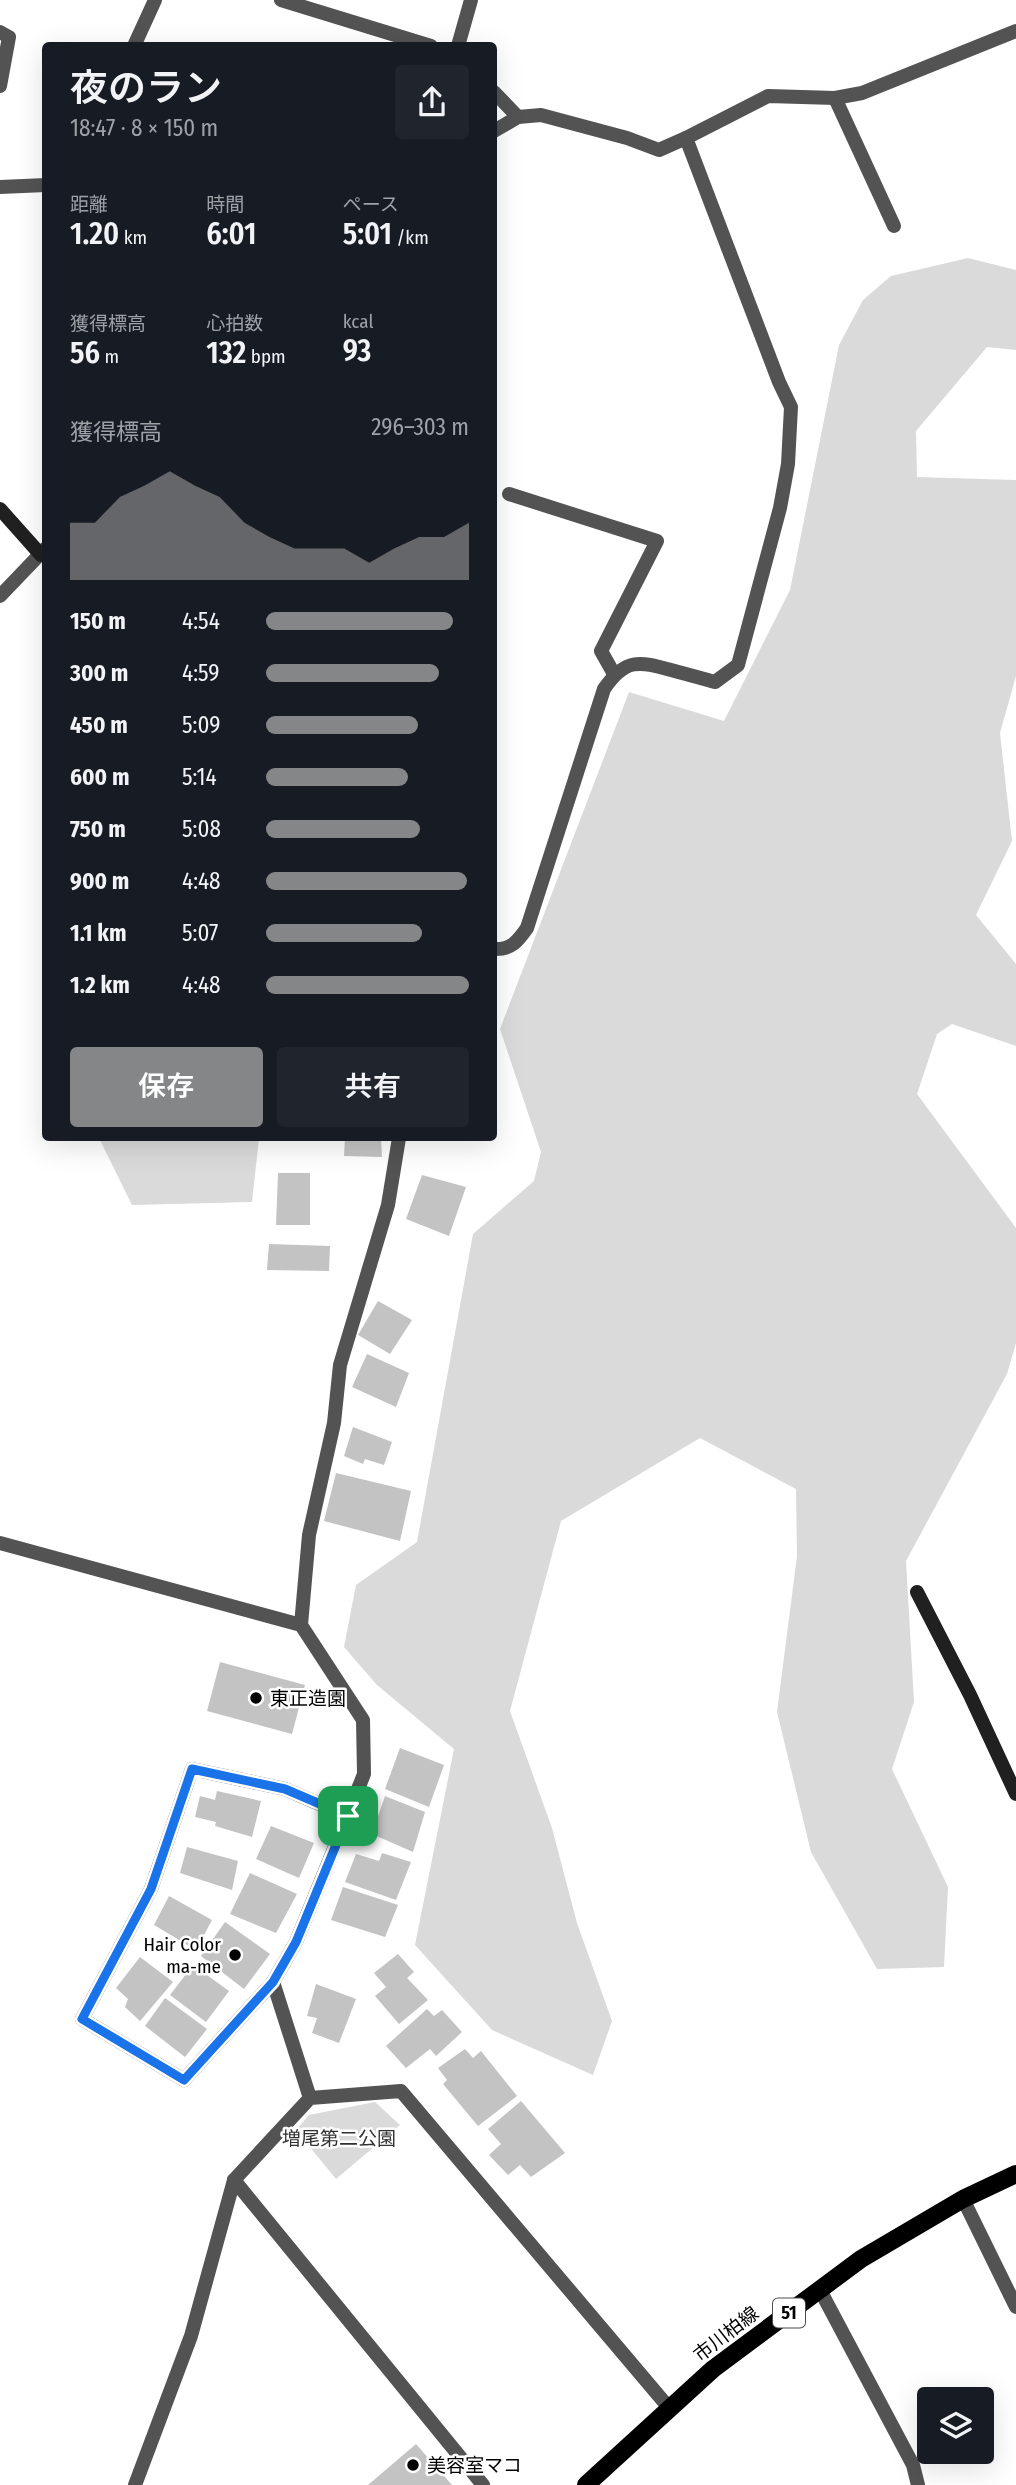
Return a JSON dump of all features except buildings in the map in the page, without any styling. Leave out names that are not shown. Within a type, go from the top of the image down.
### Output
[{"type":"main road","name":"市川柏線","points":[[586,2485],[713,2369],[860,2259],[963,2199],[1016,2174]]},
{"type":"street","points":[[136,42],[155,0]]},
{"type":"street","points":[[281,0],[418,42]]},
{"type":"street","points":[[459,42],[471,0]]},
{"type":"street","points":[[497,129],[518,117],[541,115],[627,138],[659,150],[768,96],[835,97],[862,93],[1016,31]]},
{"type":"street","points":[[0,32],[9,37],[0,86]]},
{"type":"street","points":[[497,95],[518,117]]},
{"type":"street","points":[[835,97],[894,226]]},
{"type":"street","points":[[497,949],[504,950],[517,943],[527,928],[604,689],[614,674],[641,662],[715,682],[738,665],[780,508],[788,464],[791,407],[686,138]]},
{"type":"street","points":[[0,187],[42,185]]},
{"type":"street","points":[[509,494],[657,541],[601,651],[614,674]]},
{"type":"street","points":[[0,509],[42,550]]},
{"type":"street","points":[[0,596],[42,552]]},
{"type":"street","points":[[348,1816],[285,1789],[192,1769],[151,1889],[82,2019],[184,2080],[273,1982],[296,1942],[348,1816],[363,1774],[363,1720],[302,1625],[309,1535],[334,1423],[340,1364],[388,1205],[399,1141]]},
{"type":"street","points":[[0,1543],[302,1625]]},
{"type":"street","points":[[917,1592],[970,1695],[1016,1794]]},
{"type":"street","points":[[273,1982],[310,2098]]},
{"type":"street","points":[[135,2485],[191,2336],[234,2180],[310,2098],[401,2091],[670,2409]]},
{"type":"street","points":[[234,2180],[484,2485]]},
{"type":"street","points":[[963,2199],[1016,2307]]},
{"type":"street","points":[[820,2290],[913,2465],[918,2485]]},
{"type":"green space","points":[[968,258],[1016,270],[1016,350],[987,347],[916,431],[917,477],[1016,480],[1016,676],[1000,733],[1012,841],[976,915],[1016,964],[1016,1046],[952,1024],[937,1034],[917,1094],[1016,1228],[1016,1343],[1007,1374],[906,1561],[914,1702],[892,1769],[948,1887],[944,1967],[877,1969],[811,1852],[777,1712],[797,1556],[796,1489],[700,1438],[561,1521],[510,1711],[552,1828],[577,1923],[612,2021],[593,2075],[492,2030],[415,1945],[454,1749],[377,1685],[344,1647],[356,1585],[417,1542],[473,1234],[534,1181],[541,1152],[500,1029],[629,692],[724,721],[790,590],[839,345],[863,300],[891,276]]},
{"type":"green space","points":[[100,1141],[259,1141],[252,1202],[132,1205]]},
{"type":"green space","name":"増尾第二公園","points":[[375,2102],[400,2125],[336,2179],[296,2130],[309,2115]]},
{"type":"place","name":"東正造園","points":[[256,1698]]},
{"type":"place","name":"Hair Color ma-me","points":[[235,1955]]},
{"type":"place","name":"美容室マコ","points":[[413,2465]]},
{"type":"route","points":[[192,1769],[285,1789],[348,1816],[296,1942],[273,1982],[184,2080],[82,2019],[151,1889],[192,1769]]}]
